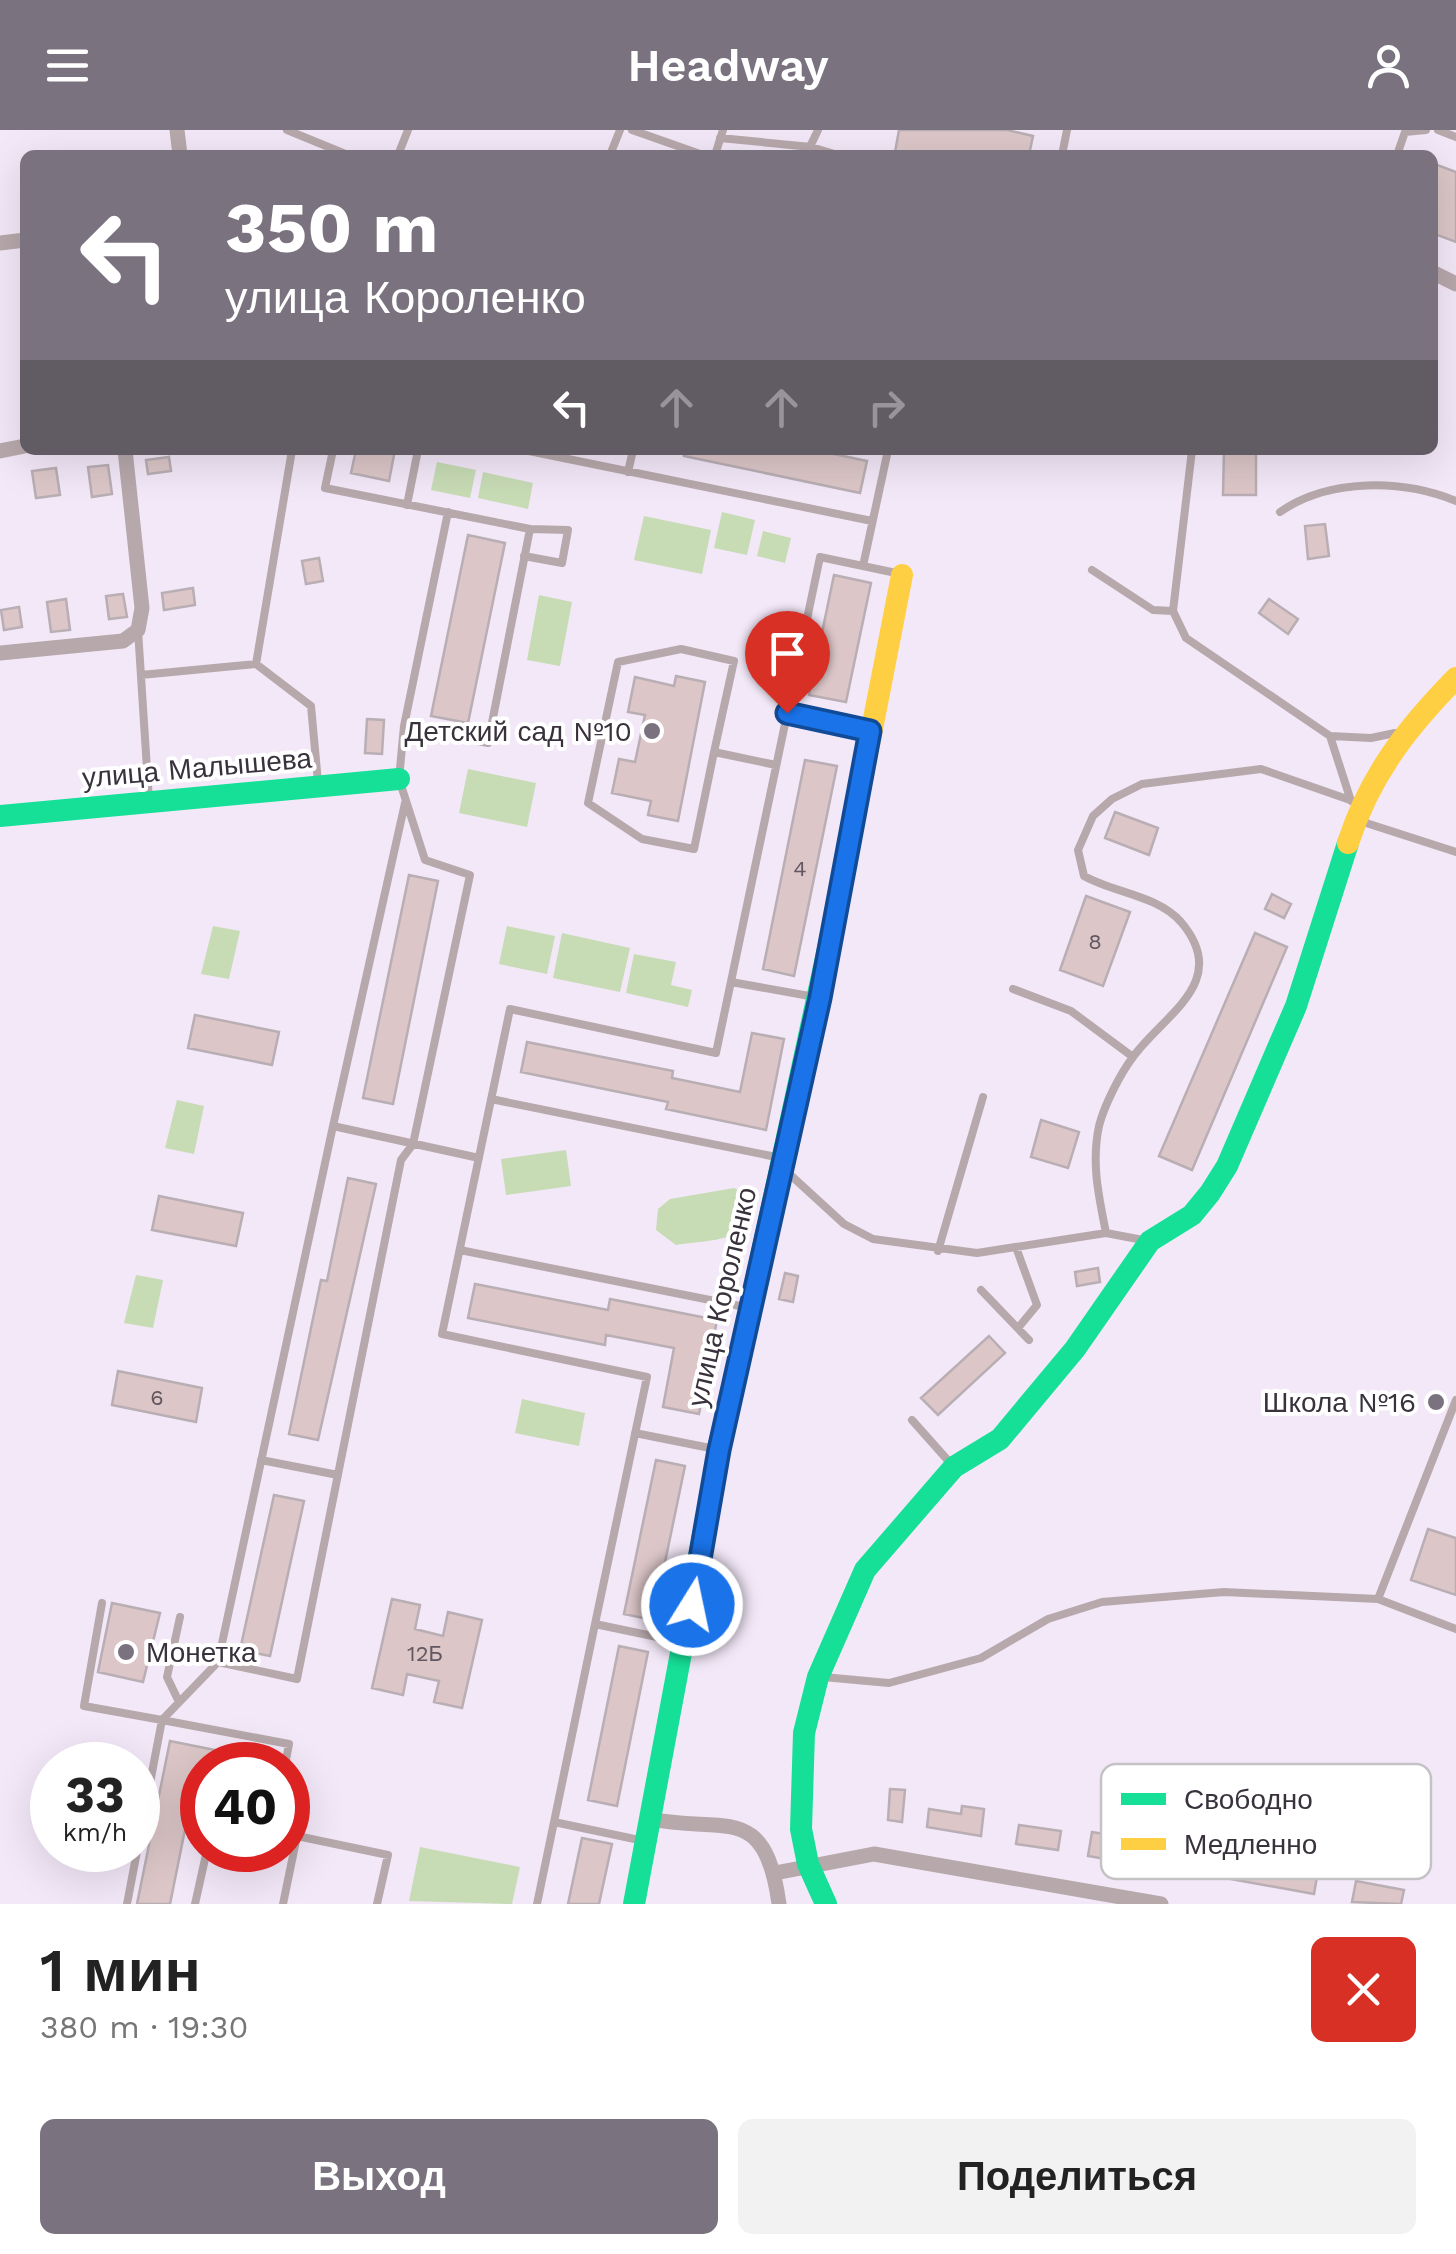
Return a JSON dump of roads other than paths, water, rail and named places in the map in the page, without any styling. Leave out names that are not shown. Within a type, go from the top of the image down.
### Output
[{"type":"street","points":[[0,654],[123,641],[138,630],[142,608],[126,455]]},
{"type":"street","name":"улица Короленко","points":[[634,1904],[686,1643],[719,1450],[820,998],[902,574]]},
{"type":"street","points":[[826,1904],[808,1864],[800,1783],[804,1734],[818,1677],[865,1570],[954,1467],[1000,1440],[1075,1348],[1150,1241],[1192,1215],[1227,1166],[1296,1006],[1353,810],[1404,731],[1456,678]]},
{"type":"street","name":"улица Малышева","points":[[0,816],[318,787],[402,789]]},
{"type":"street","points":[[648,1830],[710,1821],[735,1825],[768,1854],[779,1904]]},
{"type":"street","points":[[775,1873],[874,1854],[1161,1904]]},
{"type":"lane","points":[[287,130],[336,150]]},
{"type":"lane","points":[[632,130],[689,150]]},
{"type":"lane","points":[[1399,150],[1405,132],[1426,130]]},
{"type":"lane","points":[[1438,130],[1456,137]]},
{"type":"lane","points":[[721,133],[803,150]]},
{"type":"lane","points":[[256,664],[291,455]]},
{"type":"lane","points":[[332,455],[325,488],[530,529],[568,530],[562,562],[524,556]]},
{"type":"lane","points":[[406,505],[417,455]]},
{"type":"lane","points":[[548,455],[872,521]]},
{"type":"lane","points":[[628,472],[632,455]]},
{"type":"lane","points":[[863,566],[887,455]]},
{"type":"lane","points":[[1191,455],[1173,611],[1186,638],[1330,736],[1371,738],[1404,731]]},
{"type":"lane","points":[[1280,512],[1302,496],[1331,488],[1378,486],[1434,492],[1456,501]]},
{"type":"lane","points":[[127,1904],[162,1720],[218,1662],[402,789],[404,726],[448,512]]},
{"type":"lane","points":[[404,726],[488,743],[530,529]]},
{"type":"lane","points":[[536,1904],[647,1377],[442,1334],[510,1009],[716,1052],[820,557],[902,574]]},
{"type":"lane","points":[[1092,570],[1152,610],[1173,611]]},
{"type":"lane","points":[[138,630],[149,802]]},
{"type":"lane","points":[[681,649],[734,661],[714,752],[694,849],[642,838],[588,803],[618,662],[681,649]]},
{"type":"lane","points":[[141,675],[256,664],[311,706],[318,787]]},
{"type":"lane","points":[[787,713],[870,731]]},
{"type":"lane","points":[[1330,736],[1353,810]]},
{"type":"lane","points":[[714,752],[776,765]]},
{"type":"lane","points":[[1106,1233],[1094,1169],[1100,1123],[1133,1057],[1196,985],[1198,963],[1181,922],[1162,906],[1084,876],[1078,850],[1093,816],[1112,799],[1142,784],[1238,770],[1281,772],[1353,810],[1456,852]]},
{"type":"lane","points":[[218,1662],[297,1678],[401,1160],[412,1144],[470,875],[425,860],[402,789]]},
{"type":"lane","points":[[731,982],[820,998]]},
{"type":"lane","points":[[1013,989],[1071,1011],[1133,1057]]},
{"type":"lane","points":[[938,1250],[983,1096]]},
{"type":"lane","points":[[491,1099],[783,1163],[844,1224],[874,1239],[938,1250],[1017,1250],[1106,1233],[1150,1241]]},
{"type":"lane","points":[[333,1126],[479,1158]]},
{"type":"lane","points":[[460,1250],[751,1308]]},
{"type":"lane","points":[[1017,1250],[1037,1305],[1018,1328]]},
{"type":"lane","points":[[981,1290],[1029,1340]]},
{"type":"lane","points":[[1378,1598],[1456,1400]]},
{"type":"lane","points":[[912,1420],[954,1467]]},
{"type":"lane","points":[[635,1433],[719,1450]]},
{"type":"lane","points":[[261,1460],[338,1476]]},
{"type":"lane","points":[[818,1677],[890,1683],[981,1658],[1048,1619],[1102,1602],[1224,1592],[1378,1598],[1456,1629]]},
{"type":"lane","points":[[102,1603],[84,1706],[279,1742]]},
{"type":"lane","points":[[179,1702],[167,1677],[180,1617]]},
{"type":"lane","points":[[595,1624],[686,1643]]},
{"type":"lane","points":[[554,1822],[648,1830]]},
{"type":"lane","points":[[310,1839],[388,1855],[378,1904]]},
{"type":"lane","points":[[195,1904],[202,1872]]},
{"type":"lane","points":[[283,1904],[287,1872]]},
{"type":"place","name":"Детский сад №10","points":[[652,731]]},
{"type":"place","name":"Школа №16","points":[[1436,1402]]},
{"type":"place","name":"Монетка","points":[[126,1652]]}]
